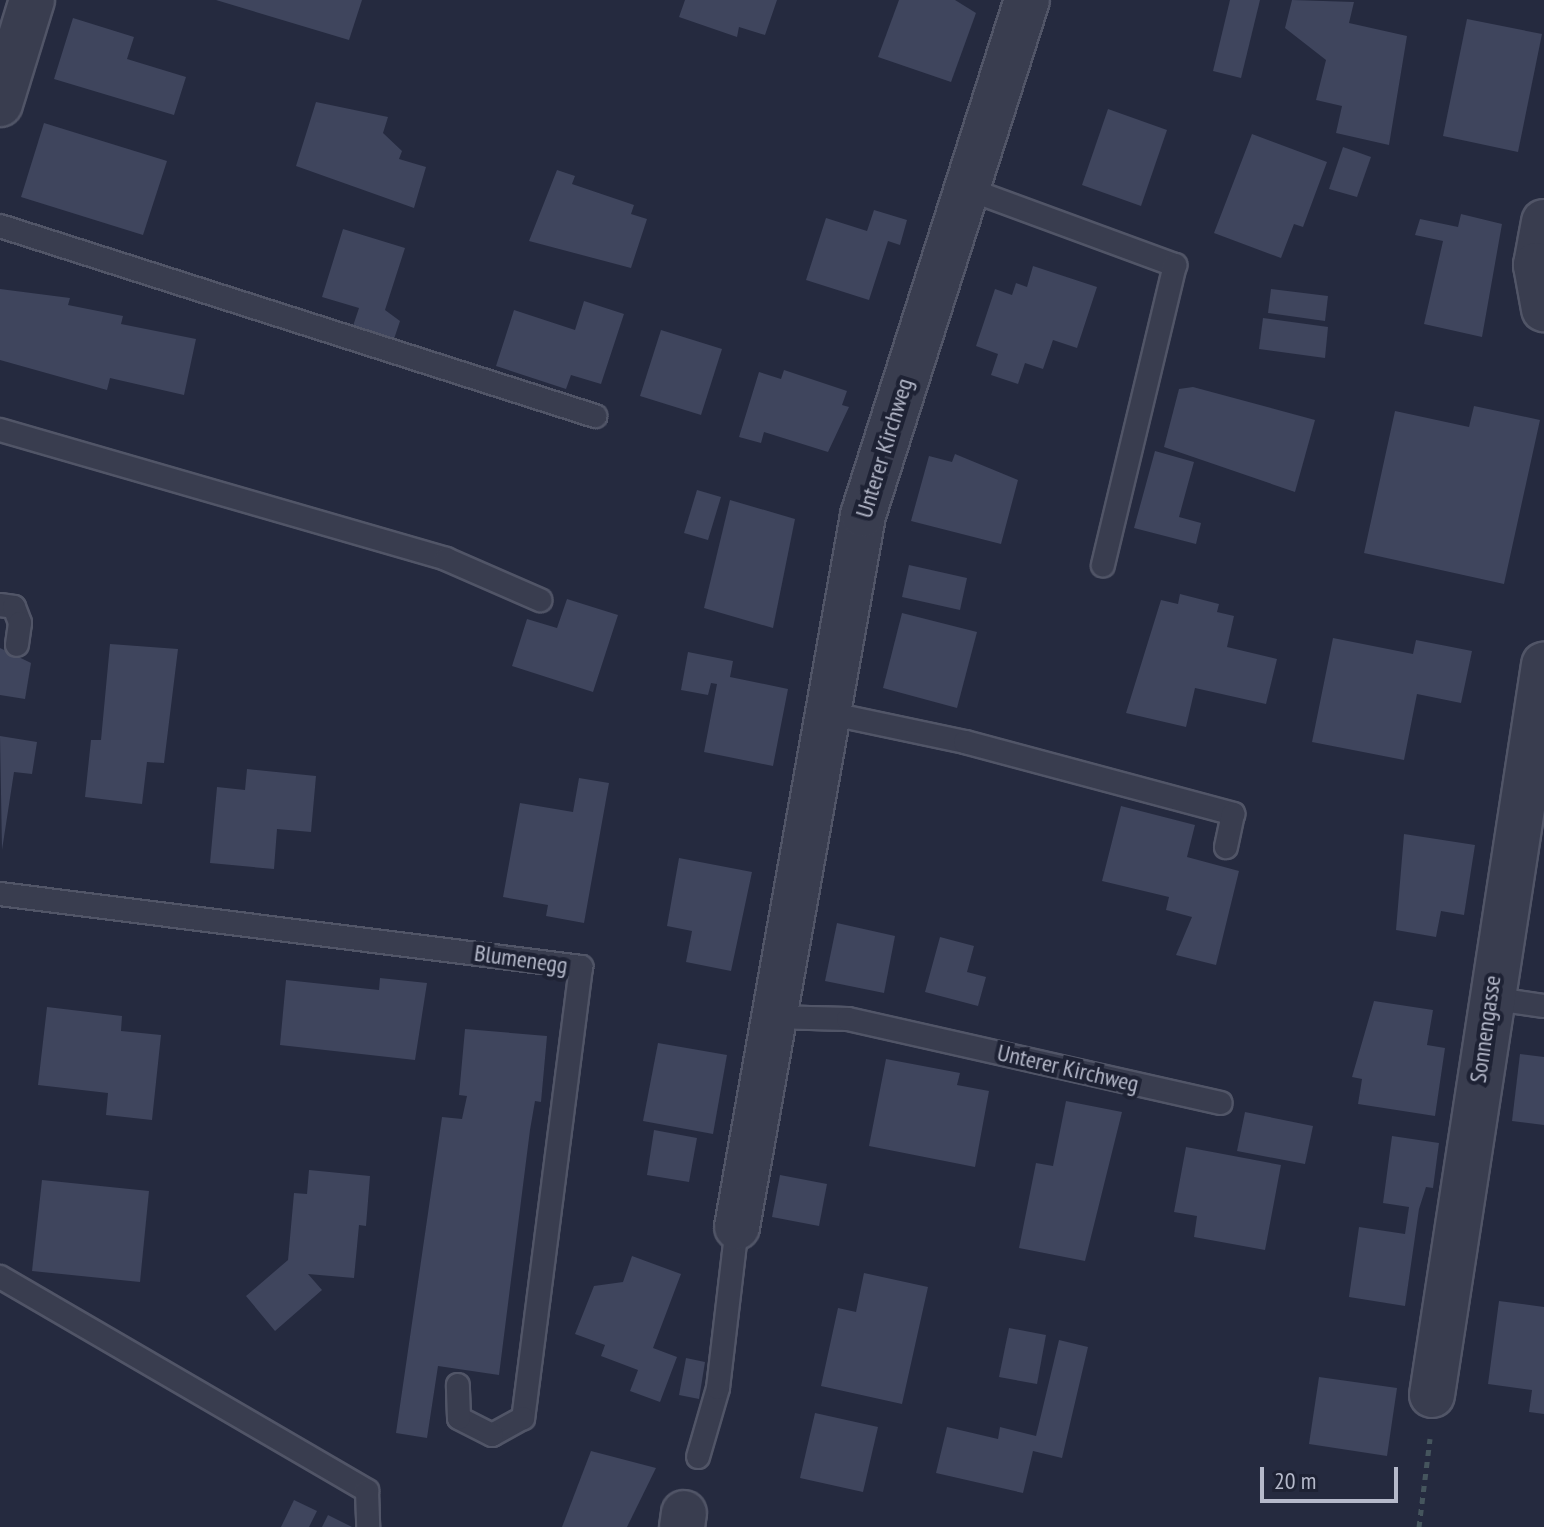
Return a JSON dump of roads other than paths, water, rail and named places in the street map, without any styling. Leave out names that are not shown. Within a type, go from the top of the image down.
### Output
[{"type":"street","points":[[0,104],[32,0]]},
{"type":"street","name":"Unterer Kirchweg","points":[[737,1227],[823,712],[863,515],[1027,0]]},
{"type":"street","points":[[1544,222],[1536,265],[1544,309]]},
{"type":"street","name":"Sonnengasse","points":[[1432,1395],[1489,998],[1544,665]]},
{"type":"lane","points":[[968,189],[1175,265],[1103,565]]},
{"type":"lane","points":[[0,226],[595,416]]},
{"type":"lane","points":[[0,430],[446,559],[540,600]]},
{"type":"lane","points":[[0,605],[14,607],[20,623],[17,645]]},
{"type":"lane","points":[[823,712],[965,742],[1233,814],[1226,847]]},
{"type":"lane","name":"Blumenegg","points":[[0,894],[581,967],[523,1418],[492,1435],[459,1418],[458,1385]]},
{"type":"lane","points":[[1489,998],[1544,1006]]},
{"type":"lane","name":"Unterer Kirchweg","points":[[772,1017],[848,1019],[1221,1103]]},
{"type":"lane","name":"Unterer Kirchweg","points":[[698,1457],[718,1388],[737,1227]]},
{"type":"lane","points":[[0,1277],[367,1491],[368,1527]]}]
